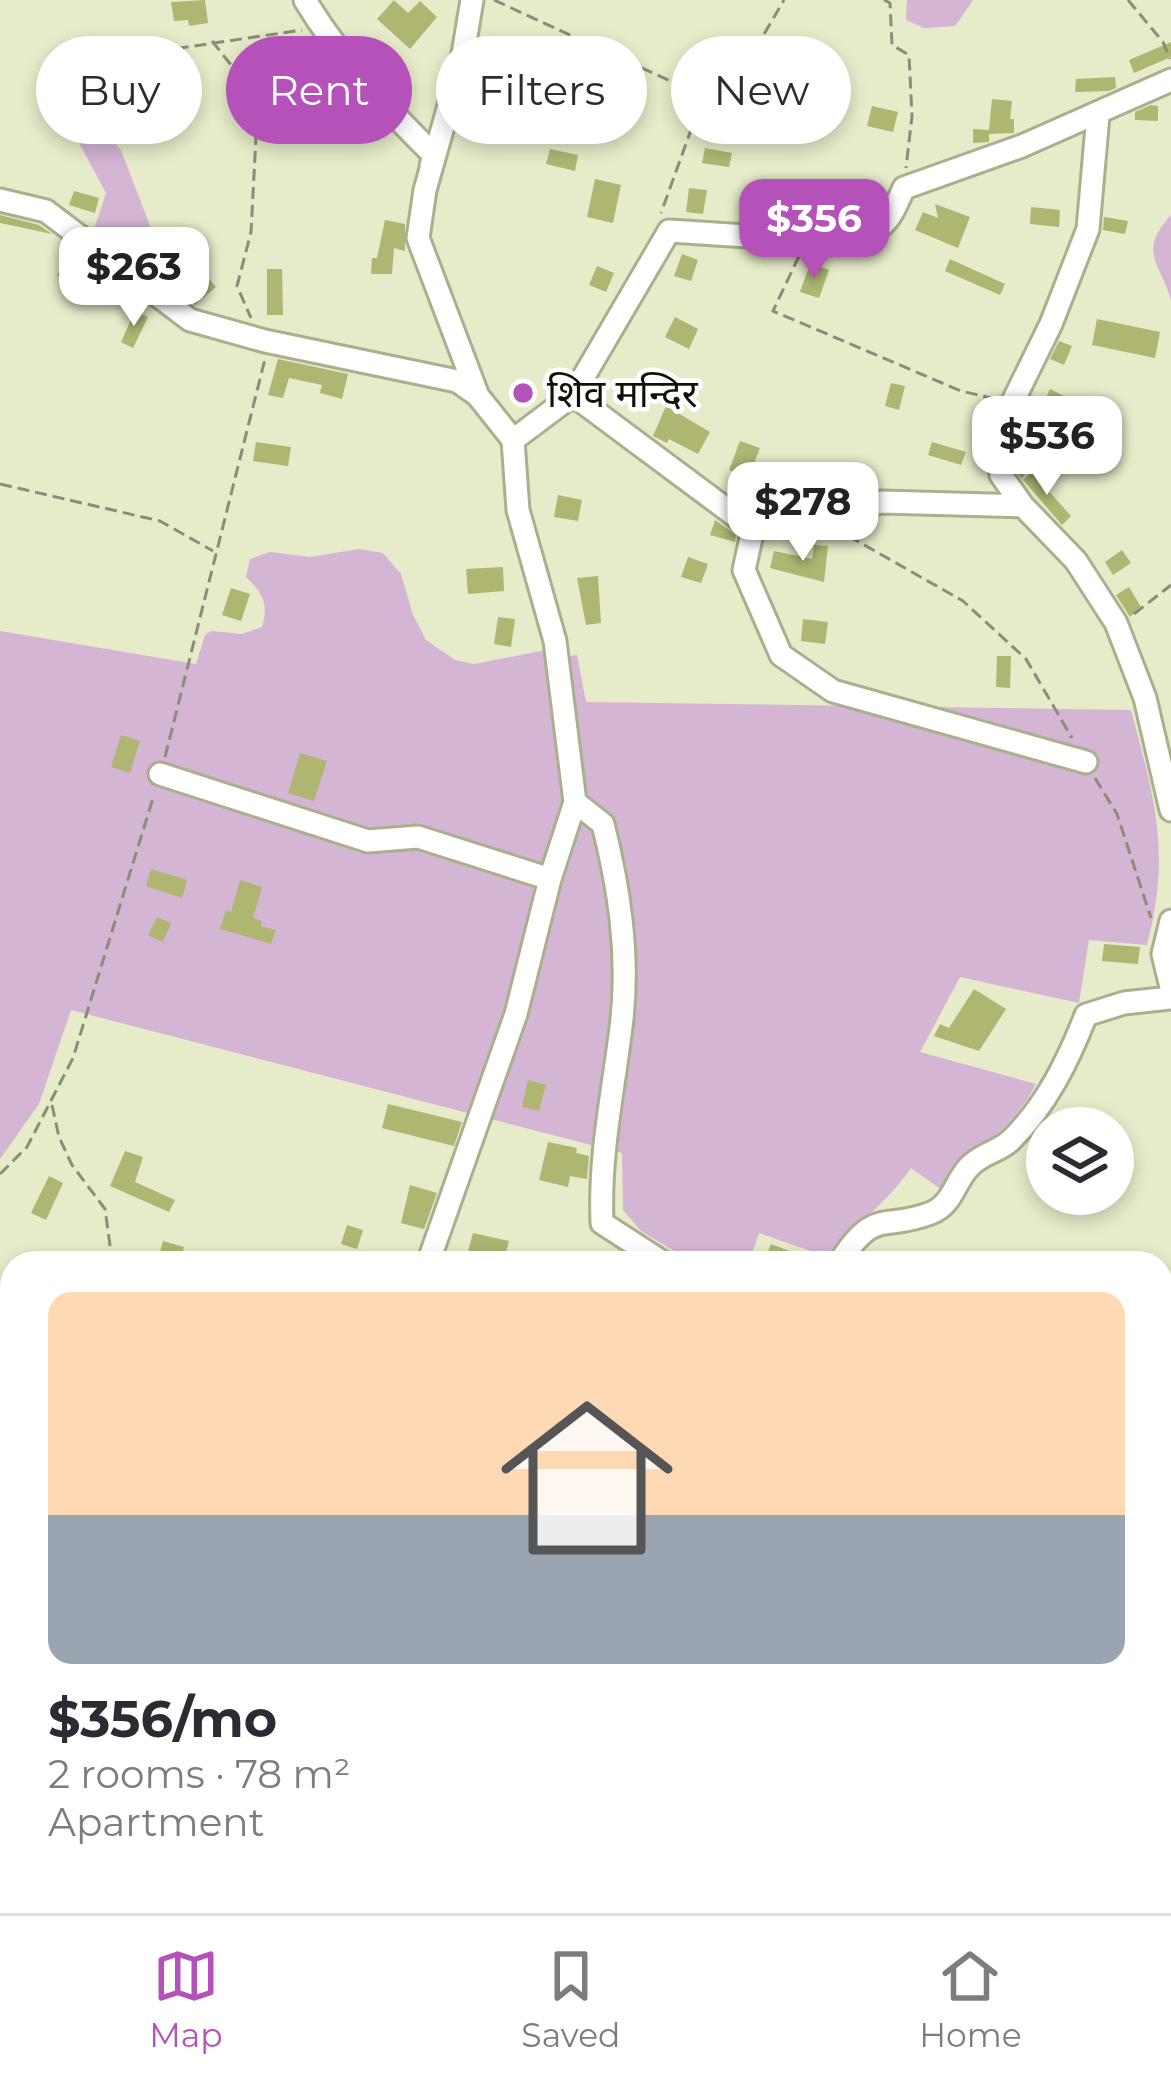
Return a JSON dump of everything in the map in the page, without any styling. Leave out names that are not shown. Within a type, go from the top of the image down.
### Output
[{"type":"street","points":[[305,0],[386,108],[434,155],[418,238],[478,395],[513,440],[518,510],[555,641],[575,802],[516,1014],[432,1251]]},
{"type":"street","points":[[425,190],[462,60],[472,0]]},
{"type":"street","points":[[513,440],[573,395],[669,231],[806,238],[878,228],[904,188],[1098,115],[1171,80]]},
{"type":"street","points":[[1098,115],[1088,229],[1051,324],[995,438],[1001,475],[1023,506],[1076,561],[1116,623],[1145,698],[1171,810]]},
{"type":"street","points":[[0,200],[46,211],[190,320],[457,381],[478,395]]},
{"type":"street","points":[[573,395],[753,529],[882,502],[1023,506]]},
{"type":"street","points":[[753,529],[745,569],[781,655],[833,691],[1086,762]]},
{"type":"street","points":[[160,775],[368,841],[418,838],[550,879]]},
{"type":"street","points":[[575,802],[603,824],[624,939],[622,1014],[600,1169],[602,1223],[645,1251]]},
{"type":"street","points":[[1171,921],[1163,954],[1171,987]]},
{"type":"street","points":[[847,1251],[855,1238],[879,1222],[933,1213],[953,1195],[969,1166],[1008,1143],[1066,1065],[1086,1015],[1124,1003],[1171,998]]},
{"type":"path","points":[[494,0],[671,81]]},
{"type":"path","points":[[763,36],[784,0]]},
{"type":"path","points":[[884,0],[890,3],[892,45],[909,55],[912,116],[904,188]]},
{"type":"path","points":[[1128,0],[1163,42],[1171,61]]},
{"type":"path","points":[[202,42],[322,28]]},
{"type":"path","points":[[212,40],[258,99],[251,232],[237,286],[266,341]]},
{"type":"path","points":[[669,231],[660,211],[685,144]]},
{"type":"path","points":[[806,238],[773,311],[961,391],[1010,403]]},
{"type":"path","points":[[0,484],[160,521],[214,552]]},
{"type":"path","points":[[823,532],[844,534],[963,601],[1026,659],[1117,814],[1163,954]]},
{"type":"path","points":[[1116,623],[1171,585]]},
{"type":"path","points":[[51,1103],[71,1165],[105,1209],[111,1251]]},
{"type":"shaded area","points":[[907,0],[973,0],[955,26],[924,28],[906,20]]},
{"type":"shaded area","points":[[80,144],[116,144],[121,150],[159,249],[174,274],[164,292],[91,238],[106,193]]},
{"type":"shaded area","points":[[1171,215],[1171,301],[1153,249]]},
{"type":"shaded area","points":[[359,549],[383,553],[401,574],[426,640],[455,660],[474,664],[546,650],[562,657],[577,655],[586,702],[1131,710],[1147,772],[1159,854],[1147,945],[1089,940],[1079,1003],[960,977],[920,1052],[1036,1084],[1014,1116],[942,1190],[911,1168],[830,1251],[811,1251],[759,1233],[753,1251],[674,1251],[641,1231],[623,1210],[622,1153],[71,1010],[39,1104],[0,1159],[0,631],[196,664],[205,635],[211,631],[242,634],[262,627],[263,599],[246,577],[250,559],[270,552],[310,557]]},
{"type":"building","points":[[205,0],[208,23],[189,26],[188,20],[174,21],[171,2]]},
{"type":"building","points":[[394,0],[408,13],[420,1],[437,17],[412,47],[412,36],[396,36],[377,19]]},
{"type":"building","points":[[1171,42],[1171,57],[1134,73],[1129,60]]},
{"type":"building","points":[[1115,77],[1116,88],[1109,91],[1075,92],[1076,79]]},
{"type":"building","points":[[992,99],[1012,101],[1014,133],[989,134],[989,142],[973,143],[973,129],[989,130]]},
{"type":"building","points":[[872,106],[898,112],[893,132],[867,126]]},
{"type":"building","points":[[1158,106],[1158,121],[1135,120],[1135,112]]},
{"type":"building","points":[[705,148],[732,153],[729,167],[702,163]]},
{"type":"building","points":[[550,149],[578,155],[575,171],[546,164]]},
{"type":"building","points":[[595,179],[621,185],[613,223],[587,217]]},
{"type":"building","points":[[689,188],[707,190],[703,214],[686,212]]},
{"type":"building","points":[[74,191],[99,198],[95,213],[69,205]]},
{"type":"building","points":[[935,204],[970,217],[958,248],[915,230],[923,212],[938,218]]},
{"type":"building","points":[[1031,207],[1060,210],[1059,227],[1030,224]]},
{"type":"building","points":[[0,215],[39,225],[52,234],[0,223]]},
{"type":"building","points":[[1104,217],[1128,221],[1125,234],[1103,230]]},
{"type":"building","points":[[385,220],[405,224],[405,251],[394,248],[392,274],[371,274],[372,258],[377,258]]},
{"type":"building","points":[[71,248],[77,253],[72,279],[57,276]]},
{"type":"building","points":[[682,254],[698,260],[691,281],[674,276]]},
{"type":"building","points":[[950,259],[1005,284],[1000,295],[945,271]]},
{"type":"building","points":[[810,264],[829,270],[819,298],[800,292]]},
{"type":"building","points":[[198,266],[216,287],[195,305],[177,285]]},
{"type":"building","points":[[597,266],[614,273],[606,292],[589,285]]},
{"type":"building","points":[[267,269],[282,269],[283,315],[267,315]]},
{"type":"building","points":[[135,311],[148,317],[133,348],[121,342]]},
{"type":"building","points":[[675,317],[698,329],[689,349],[665,337]]},
{"type":"building","points":[[1097,319],[1160,332],[1155,358],[1092,345]]},
{"type":"building","points":[[1059,341],[1072,346],[1064,365],[1050,359]]},
{"type":"building","points":[[278,359],[348,374],[342,399],[320,393],[322,385],[289,378],[283,398],[268,395]]},
{"type":"building","points":[[891,383],[905,386],[899,410],[885,406]]},
{"type":"building","points":[[1050,389],[1090,409],[1083,423],[1056,411],[1053,417],[1040,411]]},
{"type":"building","points":[[666,406],[710,432],[698,454],[653,436]]},
{"type":"building","points":[[1016,429],[1034,437],[1024,448],[1032,458],[1022,479],[1012,451],[1018,445],[1011,440]]},
{"type":"building","points":[[1076,436],[1094,458],[1080,469],[1062,448]]},
{"type":"building","points":[[740,441],[760,448],[747,482],[754,483],[752,499],[734,496],[737,473],[729,470]]},
{"type":"building","points":[[256,442],[291,447],[288,466],[253,461]]},
{"type":"building","points":[[932,442],[966,452],[961,465],[928,455]]},
{"type":"building","points":[[1032,472],[1071,516],[1062,525],[1023,480]]},
{"type":"building","points":[[792,481],[816,481],[816,494],[792,495]]},
{"type":"building","points":[[558,495],[582,500],[578,521],[554,517]]},
{"type":"building","points":[[715,520],[736,535],[735,542],[710,535]]},
{"type":"building","points":[[814,545],[828,546],[824,582],[770,568],[774,551],[812,559]]},
{"type":"building","points":[[1122,550],[1131,563],[1113,575],[1105,562]]},
{"type":"building","points":[[688,557],[708,564],[701,583],[681,577]]},
{"type":"building","points":[[503,567],[504,591],[468,594],[466,569]]},
{"type":"building","points":[[598,576],[601,623],[586,625],[577,578]]},
{"type":"building","points":[[1129,587],[1141,607],[1130,617],[1116,595]]},
{"type":"building","points":[[231,588],[250,594],[241,621],[222,615]]},
{"type":"building","points":[[498,617],[515,619],[511,647],[494,644]]},
{"type":"building","points":[[803,619],[828,622],[825,644],[801,641]]},
{"type":"building","points":[[997,656],[1011,656],[1010,688],[996,687]]},
{"type":"building","points":[[121,735],[140,741],[130,773],[111,767]]},
{"type":"building","points":[[300,753],[327,761],[314,801],[288,793]]},
{"type":"building","points":[[151,869],[187,880],[182,898],[146,886]]},
{"type":"building","points":[[240,880],[262,887],[253,918],[276,930],[271,944],[220,929],[226,910],[231,912]]},
{"type":"building","points":[[157,917],[171,923],[163,942],[148,935]]},
{"type":"building","points":[[1104,944],[1140,947],[1138,964],[1102,961]]},
{"type":"building","points":[[974,989],[1006,1009],[979,1051],[934,1036],[940,1024],[949,1028]]},
{"type":"building","points":[[528,1080],[546,1085],[539,1111],[522,1107]]},
{"type":"building","points":[[388,1104],[462,1122],[454,1146],[382,1128]]},
{"type":"building","points":[[548,1142],[577,1148],[576,1153],[589,1156],[587,1179],[570,1176],[568,1187],[539,1180]]},
{"type":"building","points":[[125,1151],[143,1157],[135,1182],[175,1200],[169,1212],[110,1186]]},
{"type":"building","points":[[49,1176],[63,1183],[46,1220],[31,1213]]},
{"type":"building","points":[[410,1185],[437,1193],[424,1229],[401,1223]]},
{"type":"building","points":[[347,1225],[363,1230],[357,1249],[341,1244]]},
{"type":"building","points":[[473,1233],[509,1241],[506,1251],[468,1251]]},
{"type":"building","points":[[163,1241],[184,1247],[183,1251],[160,1251]]},
{"type":"place","name":"शिव मन्दिर","points":[[523,393]]}]
